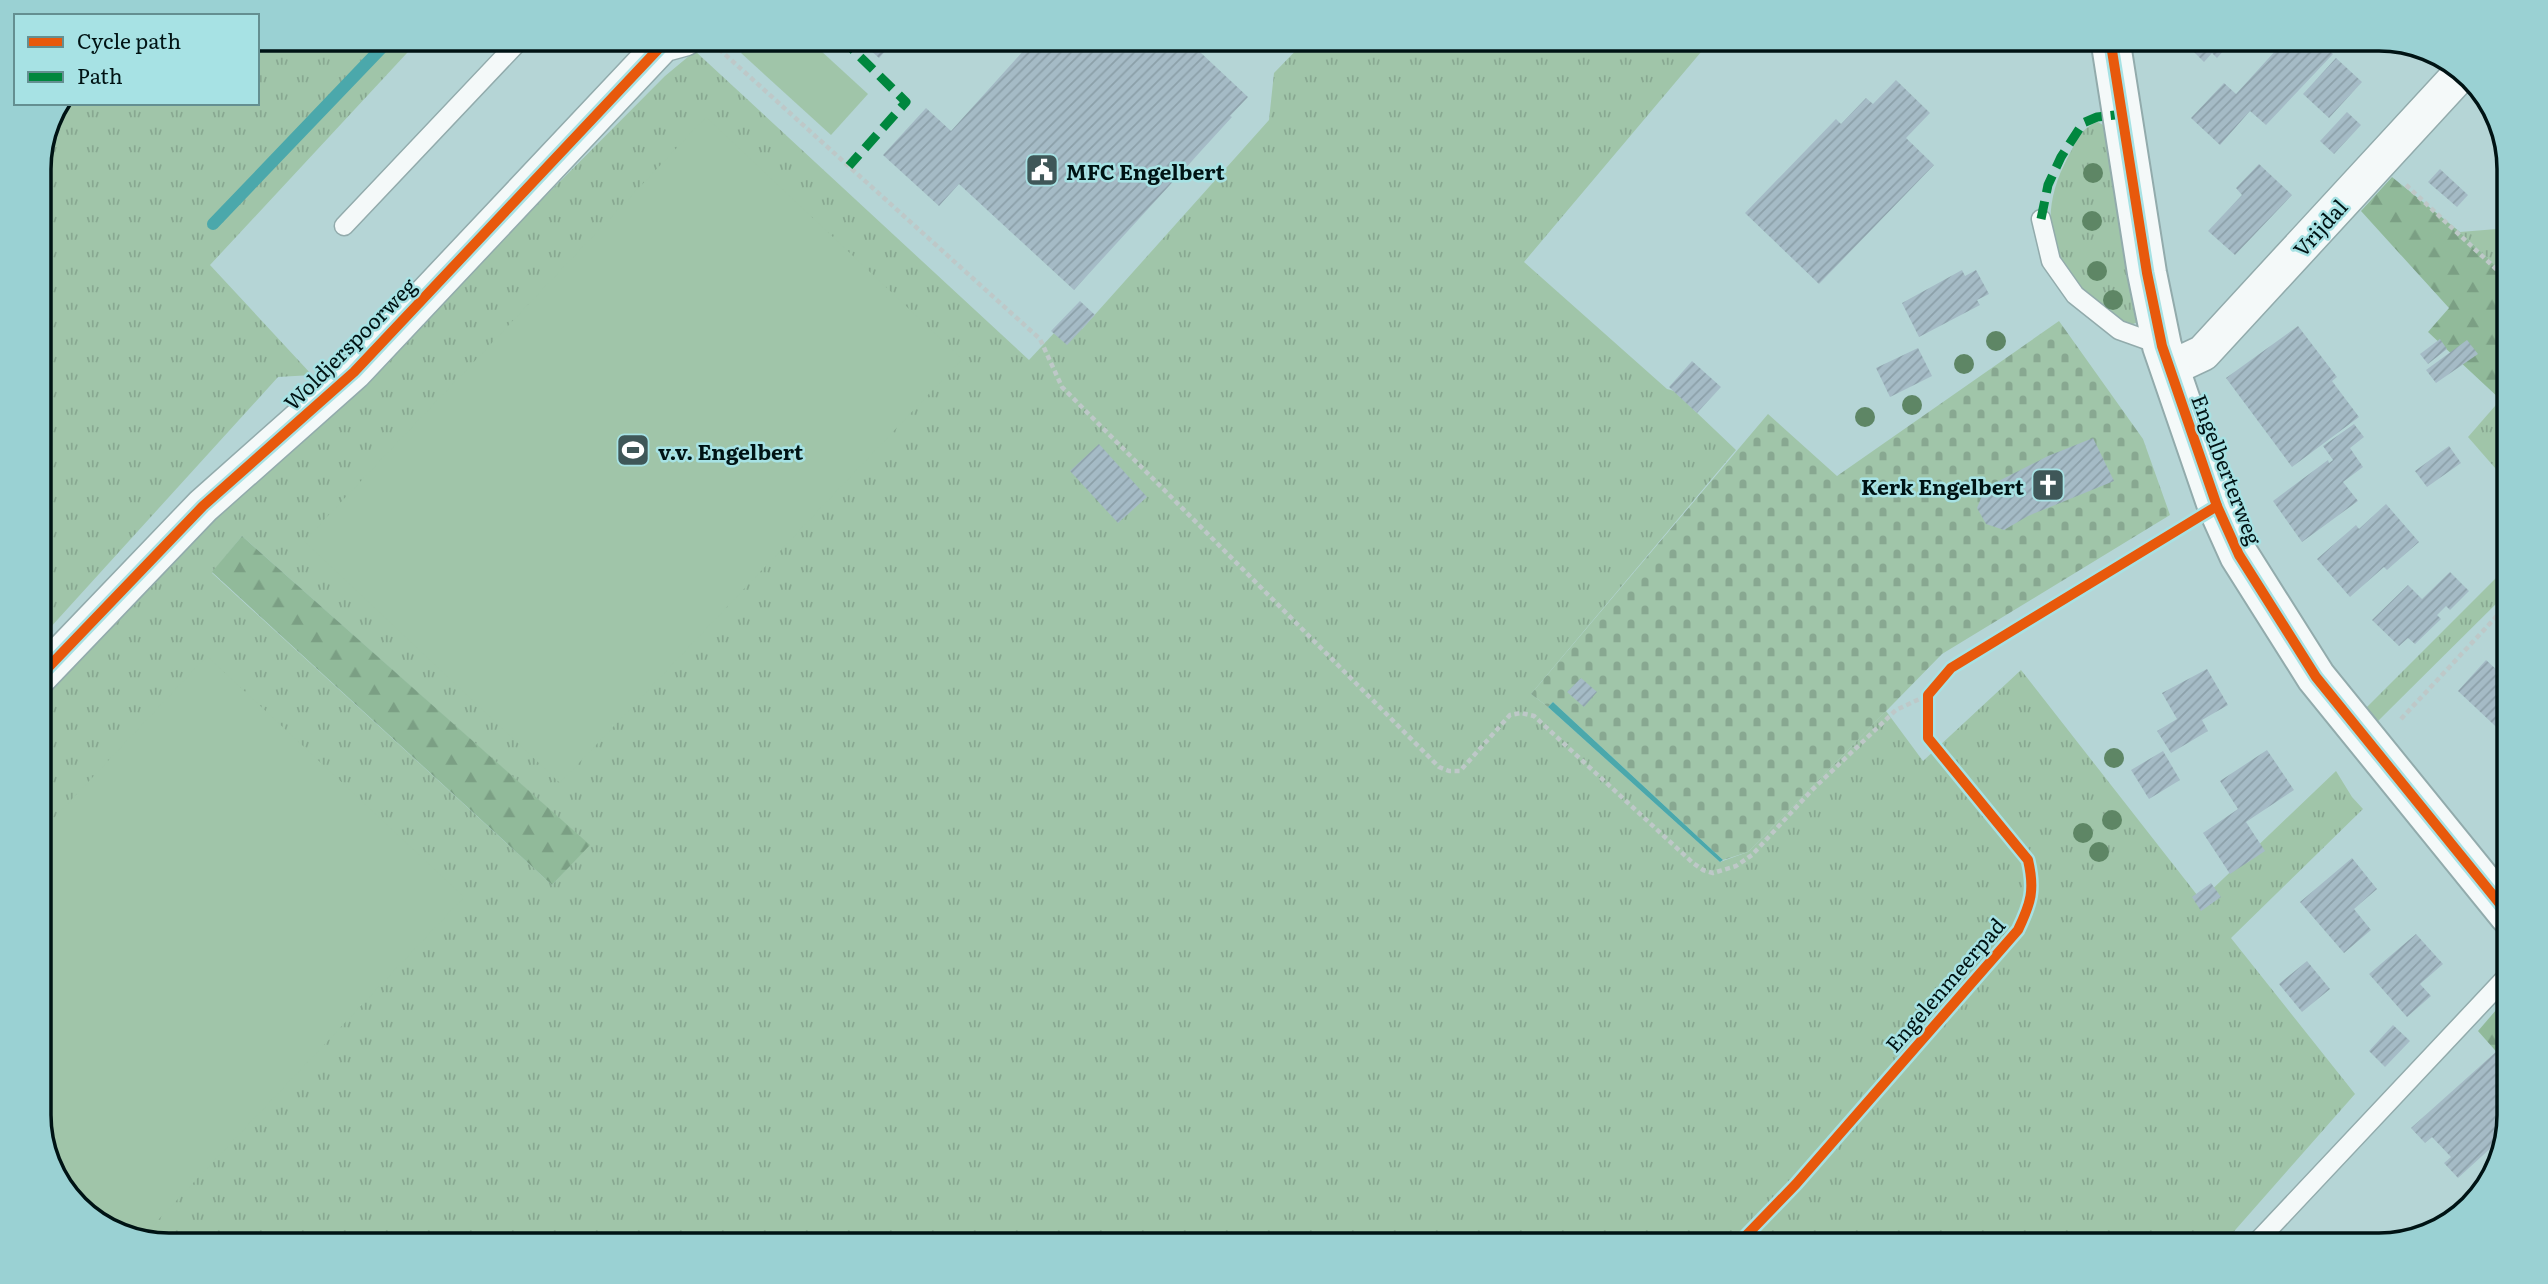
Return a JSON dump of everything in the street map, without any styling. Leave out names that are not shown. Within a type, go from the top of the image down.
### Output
[{"type":"street","name":"Woldjerspoorweg","points":[[51,664],[203,506],[354,372],[656,51]]},
{"type":"street","name":"Engelberterweg","points":[[2112,51],[2147,273],[2165,358],[2217,506],[2239,555],[2316,677],[2497,899]]},
{"type":"street","name":"Vrijdal","points":[[2165,358],[2203,354],[2456,79]]},
{"type":"lane","points":[[344,226],[510,51]]},
{"type":"lane","points":[[2041,219],[2051,261],[2075,295],[2119,330],[2165,358]]},
{"type":"lane","points":[[2265,1233],[2497,988]]},
{"type":"path","points":[[701,51],[1040,339],[1062,387],[1438,767],[1460,771],[1510,715],[1521,713],[1534,716],[1693,863],[1713,873],[1736,866],[1752,855],[1812,790],[1896,710],[1931,695]]},
{"type":"path","points":[[2380,160],[2497,270]]},
{"type":"path","points":[[2374,748],[2497,616]]},
{"type":"green space","points":[[259,51],[409,51],[210,265],[312,375],[278,377],[51,627],[51,161],[55,138],[70,105],[259,105]]},
{"type":"green space","points":[[695,51],[1029,360],[1068,318],[1082,329],[1269,120],[1274,73],[1295,51],[1702,51],[1524,262],[1667,389],[1674,391],[1736,450],[1531,694],[1720,862],[1748,852],[1886,711],[1923,761],[2021,670],[2201,900],[2336,771],[2363,809],[2231,938],[2355,1094],[2233,1233],[169,1233],[146,1231],[117,1221],[91,1204],[80,1193],[57,1153],[51,1123],[51,690],[184,546],[467,275],[665,76]],"holes":[[[242,536],[589,845],[552,885],[212,573]]]},
{"type":"green space","points":[[821,51],[868,94],[831,135],[741,53]]},
{"type":"green space","name":"v.v. Engelbert","points":[[706,117],[962,359],[560,783],[304,541]]},
{"type":"green space","points":[[2098,122],[2108,128],[2138,322],[2128,326],[2097,308],[2069,275],[2054,243],[2051,226],[2054,193],[2068,157],[2080,136],[2092,124]]},
{"type":"green space","points":[[2392,177],[2460,232],[2497,267],[2497,396],[2428,332],[2449,308],[2361,211]]},
{"type":"green space","points":[[2497,229],[2497,267],[2460,232]]},
{"type":"green space","points":[[2059,321],[2143,439],[2170,515],[1942,654],[1748,852],[1723,860],[1553,702],[1548,707],[1531,694],[1768,414],[1837,476]]},
{"type":"green space","points":[[2497,404],[2497,470],[2468,437]]},
{"type":"green space","points":[[242,536],[590,845],[552,885],[212,572]]},
{"type":"green space","points":[[2497,577],[2497,603],[2373,726],[2362,712]]},
{"type":"green space","points":[[207,656],[464,897],[147,1231],[117,1221],[91,1204],[71,1181],[57,1153],[53,1138],[51,821]]},
{"type":"green space","points":[[2497,1009],[2497,1052],[2478,1031]]},
{"type":"water","points":[[1553,702],[1723,860],[1720,862],[1548,707]]},
{"type":"building","points":[[871,51],[886,51],[879,58]]},
{"type":"building","name":"MFC Engelbert","points":[[1023,51],[1199,51],[1248,97],[1074,290],[959,184],[939,206],[883,155],[926,108],[951,131]]},
{"type":"building","points":[[2193,51],[2223,51],[2217,58],[2212,53],[2204,62]]},
{"type":"building","points":[[2275,51],[2330,51],[2333,54],[2266,125],[2250,111],[2220,145],[2191,118],[2224,83],[2236,94]]},
{"type":"building","points":[[2336,58],[2362,82],[2329,118],[2303,94]]},
{"type":"building","points":[[1896,80],[1930,113],[1906,138],[1934,165],[1819,284],[1745,213],[1836,119],[1841,124],[1866,98],[1873,104]]},
{"type":"building","points":[[2347,112],[2361,125],[2334,154],[2320,141]]},
{"type":"building","points":[[2259,164],[2292,195],[2235,255],[2208,231],[2242,195],[2236,188]]},
{"type":"building","points":[[2440,169],[2468,195],[2457,207],[2428,182]]},
{"type":"building","points":[[1962,270],[1965,276],[1976,270],[1989,294],[1977,300],[1980,305],[1919,337],[1902,303]]},
{"type":"building","points":[[1080,301],[1095,315],[1067,345],[1051,331]]},
{"type":"building","points":[[2298,326],[2337,377],[2332,381],[2359,417],[2292,467],[2226,378]]},
{"type":"building","points":[[2440,339],[2447,349],[2428,364],[2420,354]]},
{"type":"building","points":[[2467,340],[2478,354],[2436,383],[2426,370]]},
{"type":"building","points":[[1918,348],[1932,376],[1890,397],[1876,368]]},
{"type":"building","points":[[1692,361],[1721,387],[1697,413],[1669,387]]},
{"type":"building","points":[[2354,424],[2364,437],[2350,448],[2363,467],[2343,482],[2358,501],[2302,542],[2273,501],[2328,460],[2329,463],[2333,460],[2323,446]]},
{"type":"building","name":"Kerk Engelbert","points":[[2093,438],[2114,481],[2028,516],[2004,530],[1986,524],[1977,508],[1985,488],[2048,456]]},
{"type":"building","points":[[1099,444],[1147,497],[1118,523],[1070,471]]},
{"type":"building","points":[[2449,446],[2461,463],[2427,487],[2415,471]]},
{"type":"building","points":[[2386,504],[2419,542],[2387,570],[2384,567],[2350,597],[2317,559],[2356,525],[2359,529]]},
{"type":"building","points":[[2450,572],[2469,591],[2450,610],[2446,606],[2437,615],[2441,619],[2415,644],[2408,638],[2399,646],[2372,620],[2408,585],[2422,599]]},
{"type":"building","points":[[2486,660],[2497,670],[2497,728],[2458,691]]},
{"type":"building","points":[[2207,669],[2228,705],[2202,720],[2208,731],[2171,753],[2157,731],[2177,719],[2162,693]]},
{"type":"building","points":[[1581,678],[1597,692],[1584,707],[1567,692]]},
{"type":"building","points":[[2267,750],[2294,790],[2246,822],[2265,851],[2230,874],[2203,833],[2238,809],[2220,781]]},
{"type":"building","points":[[2163,751],[2180,780],[2149,799],[2131,770]]},
{"type":"building","points":[[2352,858],[2377,889],[2354,909],[2371,930],[2344,953],[2300,902]]},
{"type":"building","points":[[2211,883],[2221,897],[2201,911],[2192,897]]},
{"type":"building","points":[[2416,934],[2443,964],[2420,984],[2431,996],[2407,1017],[2369,974]]},
{"type":"building","points":[[2307,961],[2330,989],[2302,1012],[2279,984]]},
{"type":"building","points":[[2393,1025],[2410,1041],[2385,1067],[2369,1051]]},
{"type":"building","points":[[2497,1051],[2497,1115],[2493,1146],[2458,1178],[2444,1163],[2451,1157],[2432,1137],[2425,1143],[2411,1128]]},
{"type":"waterway","points":[[213,224],[379,51]]},
{"type":"marked path","points":[[849,166],[906,102],[854,51]]},
{"type":"marked path","points":[[2041,219],[2048,185],[2061,157],[2083,123],[2097,117],[2123,114]]},
{"type":"cycle path","points":[[51,664],[203,506],[354,372],[656,51]]},
{"type":"cycle path","points":[[2112,51],[2147,273],[2162,346],[2217,506],[2239,555],[2316,677],[2497,900]]},
{"type":"cycle path","name":"Engelenmeerpad","points":[[1749,1233],[1796,1184],[2018,930],[2026,912],[2031,888],[2028,860],[1928,738],[1928,695],[1951,668],[2217,506]]},
{"type":"place","name":"MFC Engelbert","points":[[1042,170]]},
{"type":"place","name":"v.v. Engelbert","points":[[633,450]]},
{"type":"place","name":"Kerk Engelbert","points":[[2048,485]]}]
